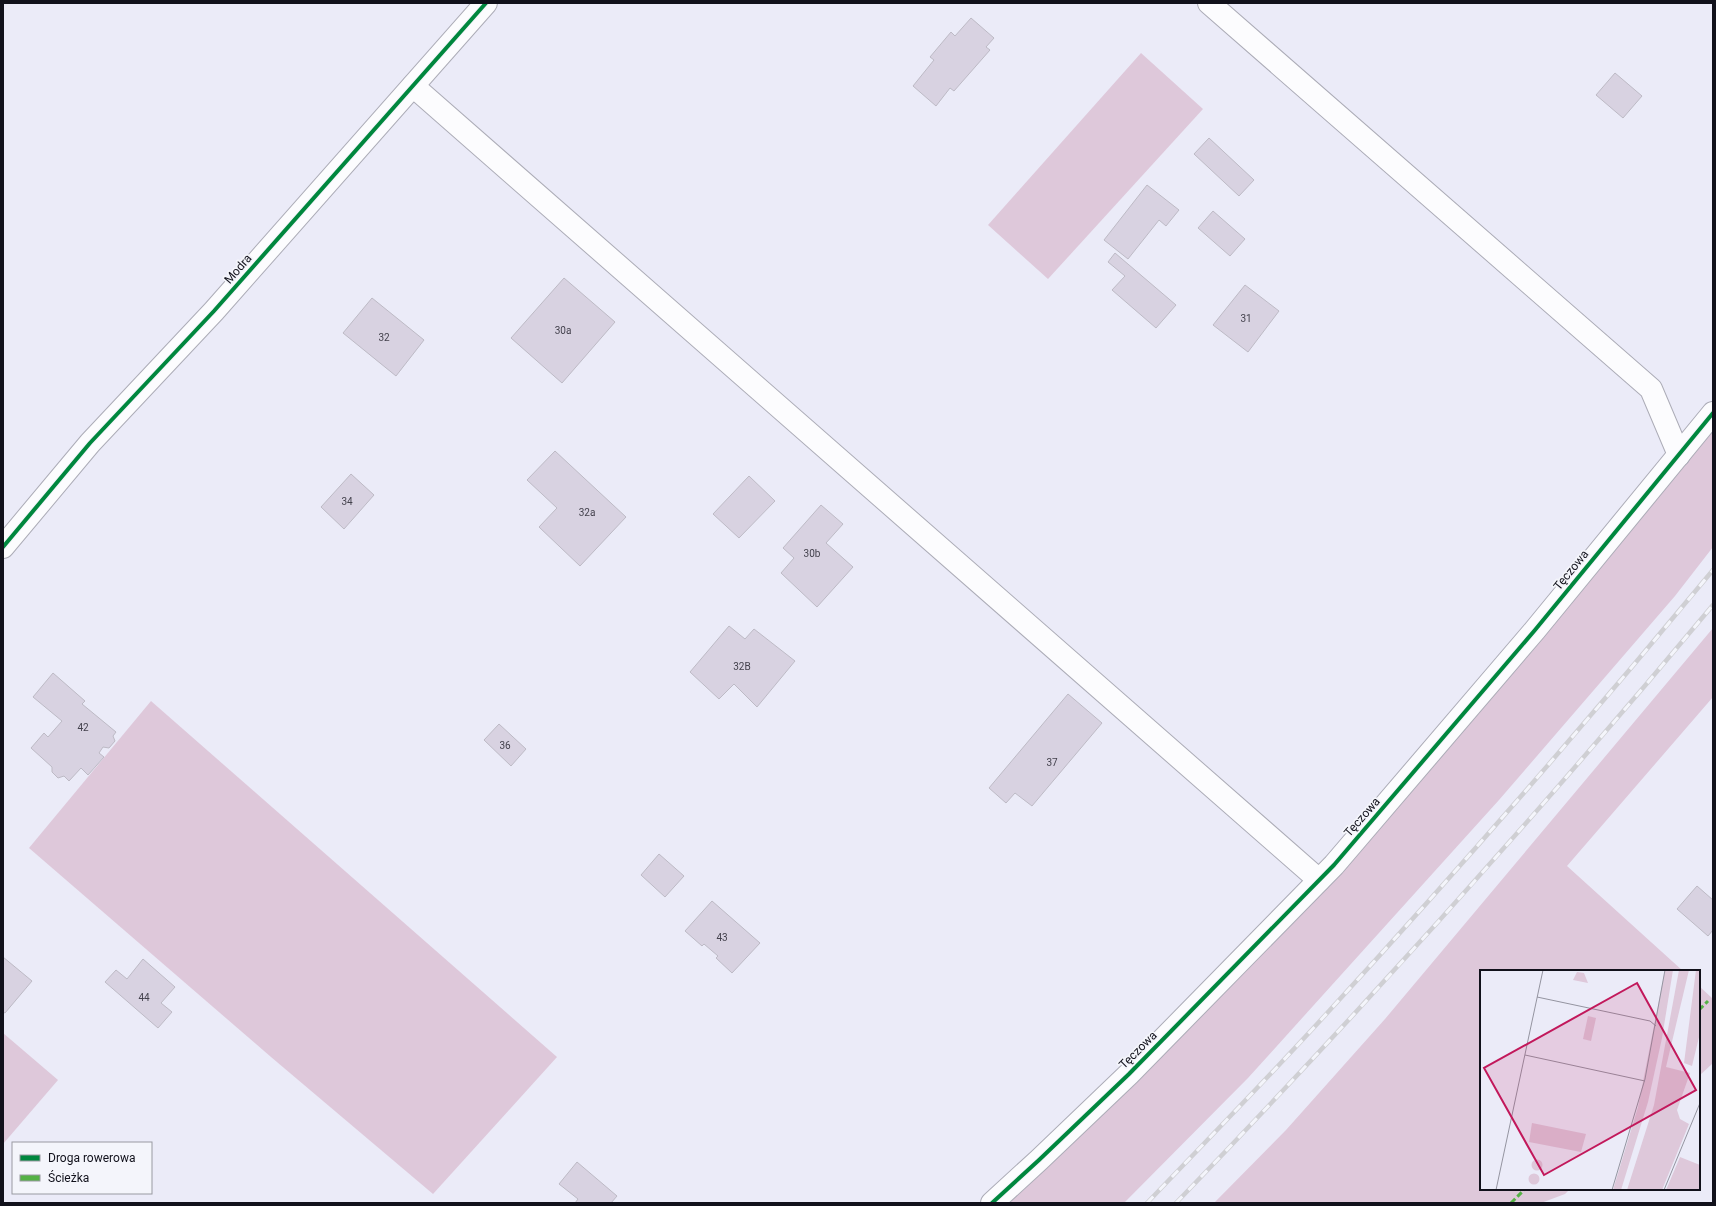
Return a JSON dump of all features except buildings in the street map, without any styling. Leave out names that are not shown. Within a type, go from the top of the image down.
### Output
[{"type":"street","name":"Modra","points":[[3,547],[90,443],[214,311],[486,3]]},
{"type":"street","points":[[1209,3],[1651,389],[1679,455]]},
{"type":"street","points":[[413,86],[1319,880]]},
{"type":"street","name":"Tęczowa","points":[[992,1203],[1040,1160],[1129,1074],[1319,880],[1535,630],[1713,413]]},
{"type":"shaded area","points":[[1141,53],[1203,109],[1048,279],[988,225]]},
{"type":"shaded area","points":[[1713,425],[1713,547],[1675,596],[1499,800],[1248,1078],[1124,1203],[1003,1203],[1143,1071]]},
{"type":"shaded area","points":[[1713,628],[1713,697],[1567,866],[1682,970],[1480,970],[1480,1190],[1569,1190],[1565,1194],[1541,1203],[1214,1203],[1286,1130],[1385,1019]]},
{"type":"shaded area","points":[[151,701],[557,1057],[433,1194],[271,1057],[29,848]]},
{"type":"shaded area","points":[[1700,987],[1713,999],[1713,1063],[1700,1075]]},
{"type":"shaded area","points":[[3,1033],[58,1080],[3,1144]]},
{"type":"railway","points":[[1147,1203],[1329,1011],[1476,848],[1713,570]]},
{"type":"railway","points":[[1176,1203],[1314,1057],[1450,909],[1583,758],[1713,605]]},
{"type":"marked path","points":[[1700,1009],[1708,1001]]},
{"type":"marked path","points":[[1511,1203],[1524,1190]]},
{"type":"cycle path","points":[[3,547],[90,443],[214,311],[486,3]]},
{"type":"cycle path","points":[[992,1203],[1129,1074],[1334,865],[1535,630],[1713,413]]}]
